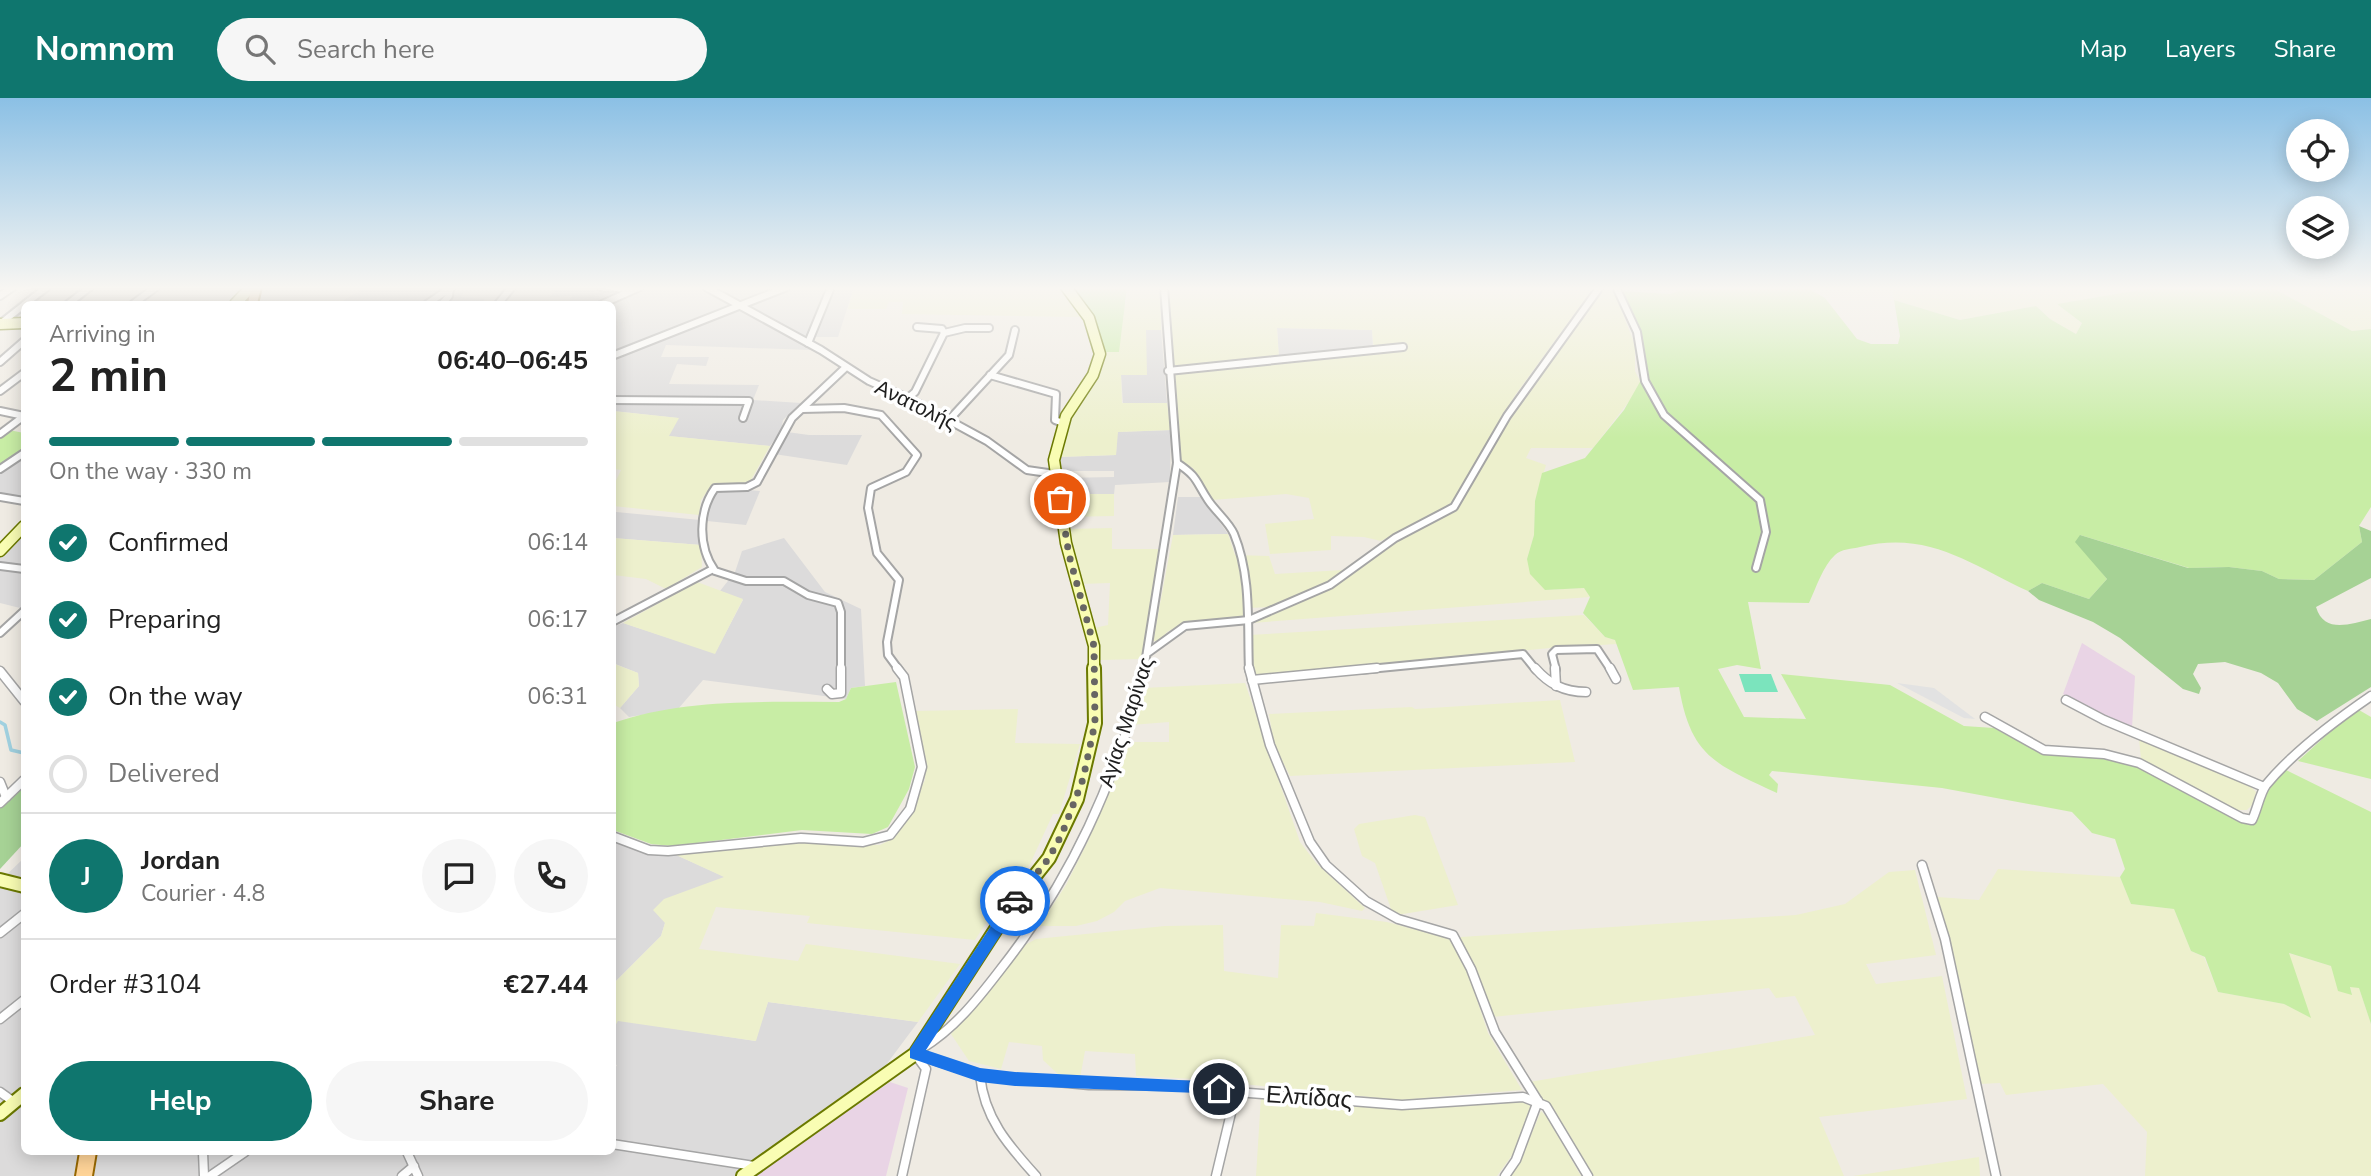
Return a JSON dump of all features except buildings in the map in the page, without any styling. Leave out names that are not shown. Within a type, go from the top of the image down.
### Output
[{"type":"main road","points":[[84,1176],[88,1155]]},
{"type":"street","points":[[616,354],[661,337]]},
{"type":"street","name":"Ανατολής","points":[[798,337],[845,368],[988,441],[1027,470],[1055,474]]},
{"type":"street","points":[[808,343],[810,337]]},
{"type":"street","points":[[908,398],[921,381],[942,337]]},
{"type":"street","points":[[949,420],[967,396],[1011,353],[1013,337]]},
{"type":"street","points":[[902,1176],[926,1069],[915,1054],[1011,906],[1049,858],[1074,807],[1088,760],[1095,723],[1094,646],[1069,555],[1055,474],[1055,450],[1063,424],[1093,375],[1100,354],[1096,337]]},
{"type":"street","name":"Αγίας Μαρίνας","points":[[743,1176],[944,1035],[981,995],[1032,930],[1061,884],[1097,807],[1133,714],[1149,652],[1177,463],[1166,337]]},
{"type":"street","points":[[1149,652],[1185,626],[1249,620],[1330,585],[1395,538],[1454,506],[1507,416],[1564,337]]},
{"type":"street","points":[[1638,337],[1645,381],[1664,415],[1760,500],[1766,532],[1756,568]]},
{"type":"street","points":[[0,361],[21,344]]},
{"type":"street","points":[[1168,371],[1403,347]]},
{"type":"street","points":[[827,689],[832,694],[841,693],[841,612],[838,603],[805,593],[784,581],[746,581],[713,569],[706,552],[703,525],[710,494],[717,487],[747,487],[757,482],[788,423],[845,368]]},
{"type":"street","points":[[0,391],[21,375]]},
{"type":"street","points":[[990,375],[1056,394],[1055,420],[1063,424]]},
{"type":"street","points":[[616,400],[749,401],[743,418]]},
{"type":"street","points":[[616,838],[649,850],[668,851],[800,838],[881,839],[896,829],[914,800],[922,780],[922,767],[904,677],[888,655],[887,642],[899,580],[877,553],[867,498],[871,488],[905,473],[916,463],[917,455],[881,415],[844,408],[802,409]]},
{"type":"street","points":[[0,411],[21,415]]},
{"type":"street","points":[[0,434],[21,418]]},
{"type":"street","points":[[0,468],[21,455]]},
{"type":"street","points":[[1177,463],[1195,475],[1207,499],[1234,533],[1249,597],[1248,663],[1252,680],[1270,745],[1318,854],[1326,865],[1366,901],[1398,919],[1453,935],[1471,969],[1495,1032],[1538,1101],[1546,1106],[1562,1128],[1588,1176]]},
{"type":"street","points":[[0,497],[21,500]]},
{"type":"street","points":[[0,551],[21,529]]},
{"type":"street","points":[[0,566],[21,569]]},
{"type":"street","points":[[616,620],[713,569]]},
{"type":"street","points":[[0,634],[21,614]]},
{"type":"street","points":[[1556,686],[1558,679],[1552,654],[1556,650],[1597,649],[1604,655],[1616,679]]},
{"type":"street","points":[[1252,680],[1523,654],[1542,678],[1573,692],[1586,692]]},
{"type":"street","points":[[0,671],[21,697]]},
{"type":"street","points":[[1985,717],[2044,750],[2104,754],[2138,763],[2242,818],[2252,820],[2261,803],[2263,787],[2334,722],[2371,696]]},
{"type":"street","points":[[2066,700],[2104,720],[2263,787]]},
{"type":"street","points":[[0,782],[3,800]]},
{"type":"street","points":[[3,800],[21,783]]},
{"type":"street","points":[[1922,865],[1940,918],[1972,1067],[1990,1131],[1996,1176]]},
{"type":"street","points":[[0,880],[21,885]]},
{"type":"street","points":[[0,933],[21,916]]},
{"type":"street","points":[[0,1019],[21,1002]]},
{"type":"street","name":"Ελπίδας","points":[[915,1054],[980,1075],[1089,1085],[1202,1086],[1236,1092],[1402,1105],[1523,1097],[1538,1101]]},
{"type":"street","points":[[980,1075],[980,1087],[996,1130],[1009,1149],[1036,1176]]},
{"type":"street","points":[[0,1092],[19,1098]]},
{"type":"street","points":[[1216,1176],[1236,1092]]},
{"type":"street","points":[[0,1114],[19,1098]]},
{"type":"street","points":[[1504,1176],[1516,1160],[1538,1101]]},
{"type":"street","points":[[616,1145],[755,1166]]},
{"type":"street","points":[[203,1155],[204,1176]]},
{"type":"street","points":[[210,1176],[241,1155]]},
{"type":"street","points":[[402,1176],[416,1171],[408,1155]]},
{"type":"shaded area","points":[[616,337],[815,337],[810,350],[666,345],[661,357],[709,357],[706,366],[677,364],[669,384],[759,385],[753,400],[801,403],[783,420],[781,431],[770,446],[668,436],[678,418],[616,411]]},
{"type":"shaded area","points":[[1146,337],[1162,337],[1167,403],[1123,404],[1121,375],[1146,374]]},
{"type":"shaded area","points":[[1278,337],[1372,337],[1373,349],[1279,358]]},
{"type":"shaded area","points":[[1171,430],[1170,482],[1115,485],[1114,494],[1063,494],[1061,478],[1114,477],[1114,471],[1060,471],[1058,457],[1116,455],[1117,432]]},
{"type":"shaded area","points":[[787,432],[809,435],[862,435],[847,465],[774,454]]},
{"type":"shaded area","points":[[21,456],[21,502],[0,499],[0,469]]},
{"type":"shaded area","points":[[726,488],[760,491],[746,525],[707,521],[709,502],[715,490]]},
{"type":"shaded area","points":[[1178,497],[1202,497],[1228,534],[1173,535]]},
{"type":"shaded area","points":[[616,512],[700,520],[701,545],[616,538]]},
{"type":"shaded area","points":[[21,521],[21,608],[0,603],[0,543]]},
{"type":"shaded area","points":[[784,538],[825,592],[861,609],[865,686],[851,688],[846,699],[703,680],[678,709],[629,717],[620,708],[639,686],[638,673],[616,664],[616,626],[623,623],[715,653],[743,600],[720,591],[735,572],[742,551]]},
{"type":"shaded area","points":[[2082,643],[2135,676],[2132,728],[2088,709],[2063,694]]},
{"type":"shaded area","points":[[1897,683],[1934,688],[1975,719],[1964,718]]},
{"type":"shaded area","points":[[616,842],[649,854],[674,854],[725,877],[665,923],[661,936],[616,981]]},
{"type":"shaded area","points":[[21,861],[21,1155],[616,1155],[618,1020],[755,1041],[768,1002],[918,1022],[880,1073],[790,1134],[738,1176],[0,1176],[0,881]]},
{"type":"shaded area","points":[[890,1082],[908,1088],[886,1176],[752,1176]]},
{"type":"green space","points":[[1095,337],[1121,337],[1119,352],[1103,352]]},
{"type":"green space","points":[[1110,337],[1146,337],[1147,375],[1121,375],[1122,403],[1167,403],[1171,430],[1118,432],[1116,455],[1058,457],[1064,426],[1102,365],[1103,352]]},
{"type":"green space","points":[[1169,337],[1278,337],[1279,358],[1171,369]]},
{"type":"green space","points":[[1373,337],[1557,337],[1516,394],[1450,505],[1381,541],[1364,537],[1331,536],[1331,550],[1270,554],[1265,524],[1314,519],[1309,498],[1286,494],[1212,500],[1193,468],[1180,462],[1171,372],[1374,353]]},
{"type":"green space","points":[[1567,337],[1632,337],[1635,345],[1635,371],[1641,383],[1593,448],[1531,448],[1526,458],[1546,465],[1535,501],[1534,535],[1527,559],[1545,590],[1584,588],[1590,597],[1252,623],[1335,585],[1389,544],[1448,515],[1457,507],[1528,390]]},
{"type":"green space","points":[[1640,337],[1856,337],[1871,344],[1898,344],[1900,337],[2371,337],[2371,507],[2359,526],[2362,542],[2314,580],[2279,579],[2262,571],[2229,567],[2189,568],[2080,535],[2094,563],[2107,579],[2089,599],[2042,583],[2028,591],[1948,552],[1928,546],[1884,543],[1837,553],[1823,571],[1809,603],[1748,602],[1761,669],[1737,665],[1718,669],[1744,717],[1806,719],[1781,674],[1890,685],[1964,726],[1994,728],[2038,752],[2106,757],[2140,766],[2242,821],[2256,822],[2266,790],[2286,770],[2371,812],[2371,1024],[2359,988],[2350,987],[2352,995],[2338,991],[2331,966],[2289,953],[2311,1018],[2284,1004],[2218,992],[2205,957],[2191,951],[2174,909],[2131,904],[2120,877],[2125,869],[2115,839],[2092,833],[2072,812],[1942,788],[1772,771],[1769,775],[1778,784],[1777,793],[1737,774],[1709,755],[1691,729],[1679,687],[1633,690],[1615,640],[1605,637],[1583,613],[1590,597],[1584,588],[1545,590],[1530,574],[1527,559],[1534,535],[1535,501],[1542,473],[1585,458],[1624,410],[1645,373],[1644,348]]},
{"type":"green space","points":[[616,411],[679,418],[669,436],[770,446],[751,480],[739,485],[717,485],[708,490],[701,500],[699,515],[616,506],[616,481],[621,470],[616,469]]},
{"type":"green space","points":[[9,430],[21,432],[21,453],[0,466],[0,437]]},
{"type":"green space","points":[[1080,494],[1114,494],[1114,516],[1064,517],[1062,501],[1080,499]]},
{"type":"green space","points":[[2359,526],[2371,531],[2371,578],[2316,607],[2325,621],[2331,624],[2346,625],[2371,619],[2371,687],[2317,721],[2297,709],[2278,683],[2261,673],[2225,662],[2198,664],[2193,674],[2201,688],[2199,694],[2183,689],[2120,638],[2093,622],[2039,600],[2028,591],[2042,583],[2089,599],[2107,579],[2075,542],[2080,535],[2188,568],[2229,567],[2262,571],[2279,579],[2314,580],[2362,542]]},
{"type":"green space","points":[[1112,528],[1112,549],[1161,549],[1141,659],[1100,660],[1094,628],[1108,625],[1110,583],[1080,584],[1073,564],[1068,529]]},
{"type":"green space","points":[[1228,534],[1235,555],[1269,556],[1275,574],[1343,570],[1328,583],[1271,607],[1248,608],[1246,618],[1187,622],[1167,632],[1160,641],[1153,641],[1173,535]]},
{"type":"green space","points":[[616,538],[701,545],[702,567],[666,589],[646,579],[616,575]]},
{"type":"green space","points":[[697,582],[743,599],[715,654],[623,623]]},
{"type":"green space","points":[[1584,615],[1605,637],[1615,640],[1617,644],[1255,676],[1252,672],[1249,635]]},
{"type":"green space","points":[[616,665],[638,673],[639,686],[620,708],[616,706]]},
{"type":"green space","points":[[1739,674],[1771,674],[1778,692],[1745,692]]},
{"type":"green space","points":[[896,682],[915,767],[909,789],[888,827],[872,834],[802,830],[672,846],[651,844],[616,831],[616,722],[697,705],[839,702],[846,699],[851,688]]},
{"type":"green space","points":[[1245,683],[1300,842],[1317,864],[1365,908],[1362,911],[1320,902],[1160,888],[1125,901],[1114,912],[1097,921],[1076,926],[1039,926],[1066,885],[1089,839],[1126,742],[1169,742],[1169,722],[1131,725],[1143,688]]},
{"type":"green space","points":[[1560,700],[1575,762],[1290,776],[1274,745],[1269,714],[1412,707],[1415,709]]},
{"type":"green space","points":[[1018,709],[1015,743],[1080,744],[1059,814],[1053,814],[1030,864],[1008,890],[975,940],[807,923],[810,916],[716,907],[699,949],[798,961],[806,944],[960,964],[918,1022],[768,1002],[756,1041],[618,1021],[616,1024],[616,981],[661,936],[665,923],[653,910],[664,899],[724,877],[674,854],[801,842],[880,845],[894,838],[925,780],[925,761],[913,711]]},
{"type":"green space","points":[[2359,710],[2371,717],[2371,779],[2298,761],[2340,723]]},
{"type":"green space","points":[[2139,739],[2248,784],[2256,792],[2252,805],[2247,810],[2236,810],[2141,759]]},
{"type":"green space","points":[[21,785],[21,846],[0,869],[0,806]]},
{"type":"green space","points":[[1415,815],[1425,817],[1458,905],[1397,915],[1392,912],[1375,863],[1362,856],[1354,829],[1359,824]]},
{"type":"green space","points":[[1998,869],[2120,877],[2131,904],[2174,909],[2191,951],[2204,957],[2218,992],[2284,1004],[2310,1017],[2288,953],[2331,966],[2352,994],[2350,986],[2359,988],[2371,1024],[2371,1176],[2145,1176],[2147,1132],[2103,1084],[2006,1095],[2000,1083],[1979,1084],[1937,897],[1979,900]]},
{"type":"green space","points":[[1915,870],[1936,955],[1866,964],[1876,984],[1942,976],[1967,1099],[1819,1117],[1844,1176],[1593,1176],[1565,1127],[1529,1082],[1815,1035],[1795,996],[1776,998],[1769,988],[1492,1017],[1484,991],[1460,940],[1461,937],[1796,915],[1845,904],[1889,872]]},
{"type":"green space","points":[[1316,913],[1387,922],[1450,939],[1467,969],[1488,1033],[1522,1090],[1400,1100],[1194,1079],[1136,1076],[1135,1054],[1085,1051],[1080,1078],[1062,1078],[1043,1060],[1042,1046],[1009,1042],[1001,1069],[969,1061],[951,1034],[1023,946],[1036,939],[1165,926],[1223,925],[1224,971],[1278,978],[1281,925],[1314,926]]},
{"type":"green space","points":[[1261,1097],[1398,1109],[1521,1101],[1529,1103],[1531,1110],[1513,1154],[1497,1176],[1256,1176]]},
{"type":"green space","points":[[1541,1111],[1581,1176],[1511,1176],[1519,1164]]},
{"type":"green space","points":[[1979,1157],[1980,1176],[1853,1176]]},
{"type":"waterway","points":[[0,722],[5,725],[11,750],[21,752]]},
{"type":"way so far","points":[[1015,901],[1049,858],[1062,834],[1083,779],[1095,723],[1094,646],[1066,543],[1060,499]]},
{"type":"route","points":[[1015,901],[929,1027],[915,1054],[980,1075],[1089,1085],[1202,1086],[1219,1089]]}]
